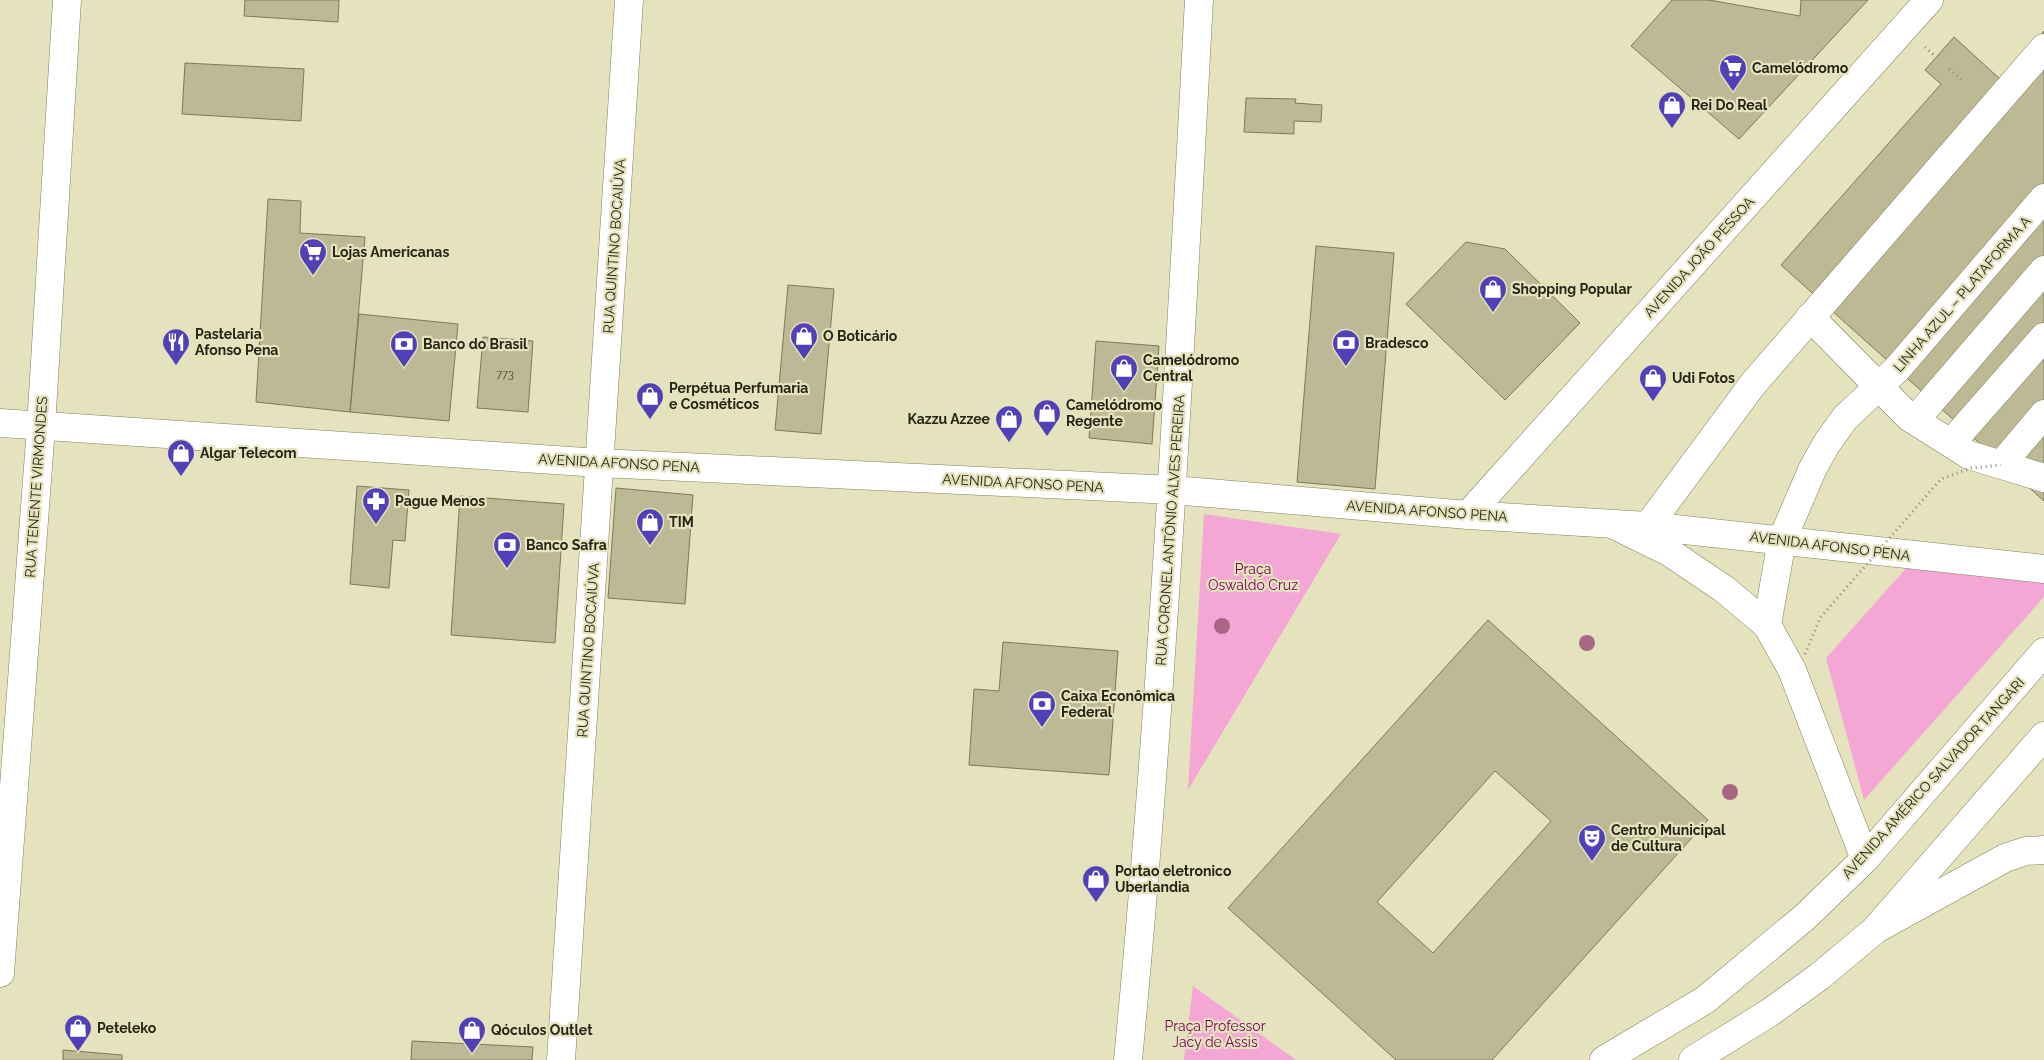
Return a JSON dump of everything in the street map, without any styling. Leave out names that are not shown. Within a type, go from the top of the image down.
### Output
[{"type":"street","name":"RUA TENENTE VIRMONDES","points":[[0,973],[41,426],[67,0]]},
{"type":"street","name":"RUA QUINTINO BOCAIÚVA","points":[[561,1060],[629,0]]},
{"type":"street","name":"RUA CORONEL ANTÔNIO ALVES PEREIRA","points":[[1128,1060],[1148,852],[1173,490],[1199,0]]},
{"type":"street","name":"AVENIDA JOÃO PESSOA","points":[[1468,515],[1929,0]]},
{"type":"street","points":[[1648,526],[1753,384],[2044,48]]},
{"type":"street","name":"LINHA AZUL – PLATAFORMA A","points":[[1767,625],[1782,540],[1813,468],[1827,443],[1845,418],[1897,369],[2044,198]]},
{"type":"street","points":[[1915,420],[2044,270]]},
{"type":"street","points":[[1810,317],[1878,388],[1915,420],[1970,455],[2044,478]]},
{"type":"street","points":[[1952,443],[2044,338]]},
{"type":"street","points":[[2001,465],[2044,414]]},
{"type":"street","name":"AVENIDA AFONSO PENA","points":[[0,423],[600,463],[1173,490],[1468,515],[1648,526],[2044,569]]},
{"type":"street","points":[[1612,524],[1668,552],[1724,589],[1767,625],[1792,670],[1865,859]]},
{"type":"street","name":"AVENIDA AMÉRICO SALVADOR TANGARI","points":[[1604,1060],[1705,1000],[1774,945],[1865,859],[2044,652]]},
{"type":"street","points":[[1693,1060],[1770,1013],[1820,976],[1875,930],[2044,736]]},
{"type":"street","points":[[1875,930],[2005,858],[2026,851],[2044,850]]},
{"type":"path","points":[[1949,70],[1964,82]]},
{"type":"path","points":[[1805,654],[1820,618],[1941,479],[1971,468],[2001,465]]},
{"type":"green space","name":"Praça Oswaldo Cruz","points":[[1204,514],[1341,534],[1188,790]]},
{"type":"green space","points":[[1917,556],[2044,569],[2044,597],[1864,800],[1826,658]]},
{"type":"green space","name":"Praça Professor Jacy de Assis","points":[[1193,986],[1296,1060],[1184,1060]]},
{"type":"building","points":[[245,0],[339,0],[338,22],[244,16]]},
{"type":"building","name":"Camelódromo","points":[[1672,0],[1709,0],[1800,16],[1801,0],[1868,0],[1739,139],[1631,46]]},
{"type":"building","points":[[2044,31],[2044,501],[1781,265],[1941,84],[1925,70],[1954,37],[2001,80]]},
{"type":"building","points":[[185,63],[304,69],[301,121],[182,114]]},
{"type":"building","points":[[1246,98],[1296,99],[1295,103],[1322,105],[1321,122],[1294,121],[1294,134],[1244,132]]},
{"type":"building","name":"Lojas Americanas","points":[[268,199],[301,201],[300,233],[365,237],[350,412],[256,402]]},
{"type":"building","name":"Shopping Popular","points":[[1466,242],[1505,249],[1580,323],[1505,400],[1406,304]]},
{"type":"building","name":"Bradesco","points":[[1316,246],[1394,253],[1375,489],[1297,482]]},
{"type":"building","name":"O Boticário","points":[[788,285],[834,289],[821,434],[775,430]]},
{"type":"building","name":"Banco do Brasil","points":[[359,314],[458,324],[449,421],[350,412]]},
{"type":"building","points":[[483,337],[533,341],[528,412],[477,408]]},
{"type":"building","name":"Camelódromo Central","points":[[1096,341],[1159,346],[1152,444],[1089,438]]},
{"type":"building","points":[[357,486],[409,490],[405,541],[393,540],[389,588],[350,584]]},
{"type":"building","name":"TIM","points":[[616,488],[693,495],[685,604],[608,598]]},
{"type":"building","name":"Banco Safra","points":[[460,496],[564,504],[555,643],[451,635]]},
{"type":"building","name":"Centro Municipal de Cultura","points":[[1488,620],[1708,820],[1492,1060],[1396,1060],[1228,908]],"holes":[[[1495,771],[1551,821],[1433,953],[1377,902]]]},
{"type":"building","name":"Caixa Econômica Federal","points":[[1003,642],[1118,651],[1109,775],[969,765],[974,689],[999,691]]},
{"type":"building","name":"Qóculos Outlet","points":[[412,1041],[533,1047],[532,1060],[411,1060]]},
{"type":"building","name":"Peteleko","points":[[63,1050],[122,1055],[122,1060],[63,1060]]},
{"type":"place","name":"Camelódromo","points":[[1733,92]]},
{"type":"place","name":"Rei Do Real","points":[[1672,129]]},
{"type":"place","name":"Lojas Americanas","points":[[313,276]]},
{"type":"place","name":"Shopping Popular","points":[[1493,313]]},
{"type":"place","name":"O Boticário","points":[[804,360]]},
{"type":"place","name":"Pastelaria Afonso Pena","points":[[176,366]]},
{"type":"place","name":"Bradesco","points":[[1346,367]]},
{"type":"place","name":"Banco do Brasil","points":[[404,368]]},
{"type":"place","name":"Camelódromo Central","points":[[1124,392]]},
{"type":"place","name":"Udi Fotos","points":[[1653,402]]},
{"type":"place","name":"Perpétua Perfumaria e Cosméticos","points":[[650,420]]},
{"type":"place","name":"Camelódromo Regente","points":[[1047,437]]},
{"type":"place","name":"Kazzu Azzee","points":[[1009,443]]},
{"type":"place","name":"Algar Telecom","points":[[181,477]]},
{"type":"place","name":"Pague Menos","points":[[376,525]]},
{"type":"place","name":"TIM","points":[[650,546]]},
{"type":"place","name":"Banco Safra","points":[[507,569]]},
{"type":"place","name":"Caixa Econômica Federal","points":[[1042,728]]},
{"type":"place","name":"Centro Municipal de Cultura","points":[[1592,862]]},
{"type":"place","name":"Portao eletronico Uberlandia","points":[[1096,903]]},
{"type":"place","name":"Peteleko","points":[[78,1052]]},
{"type":"place","name":"Qóculos Outlet","points":[[472,1054]]}]
